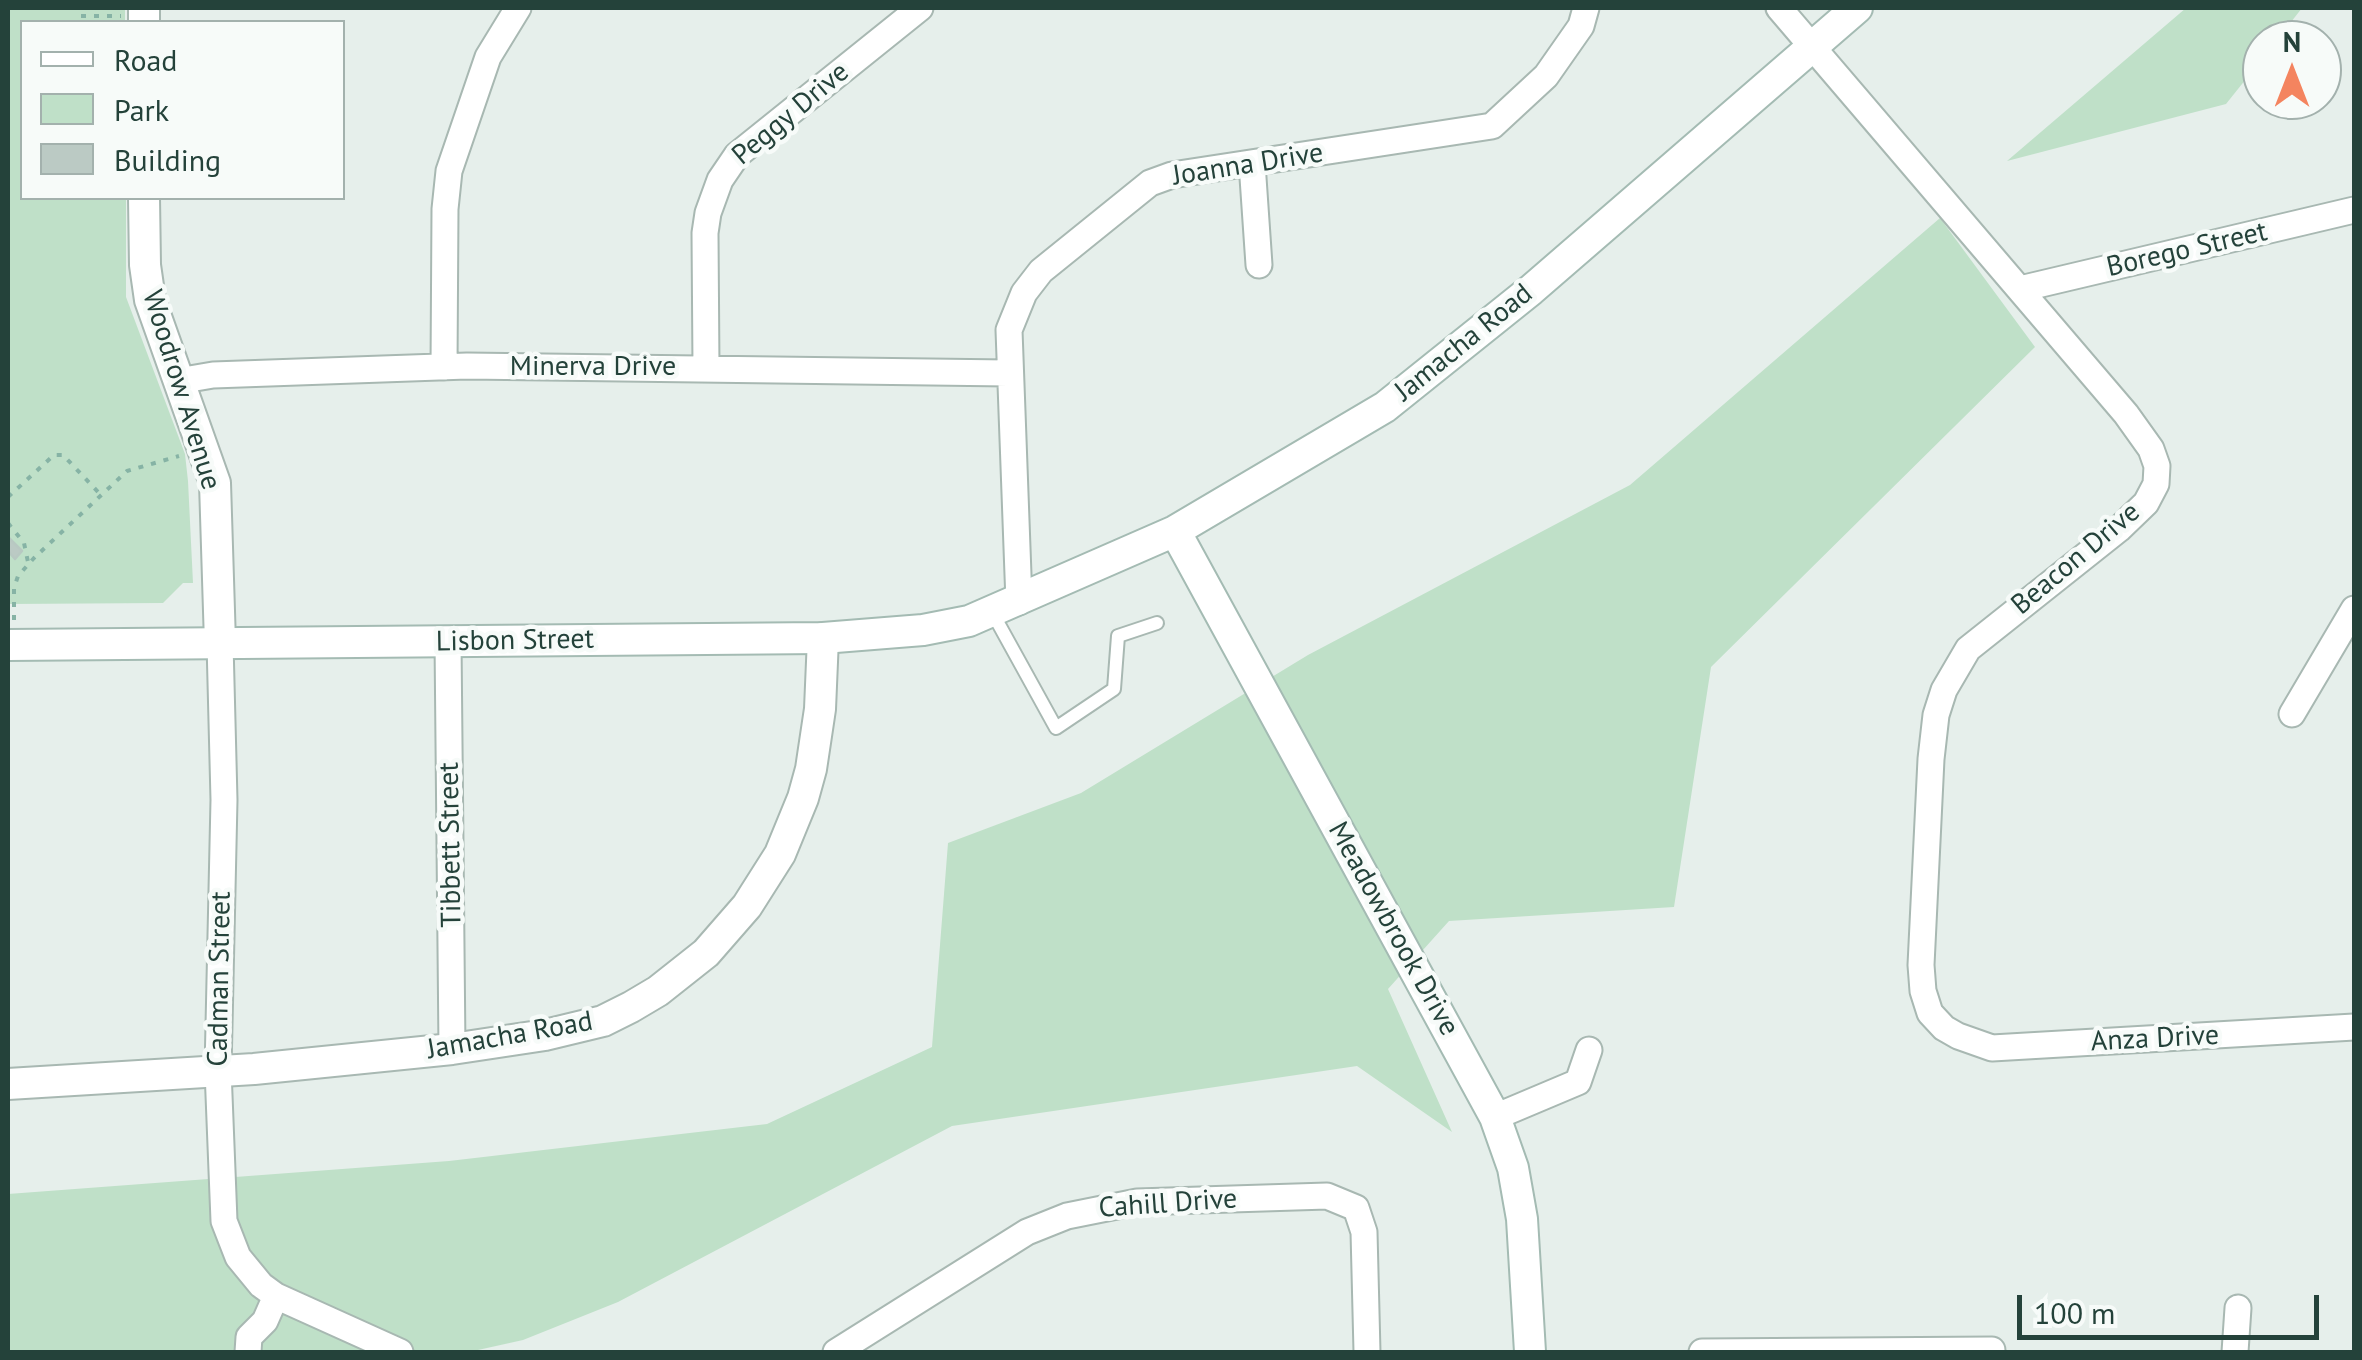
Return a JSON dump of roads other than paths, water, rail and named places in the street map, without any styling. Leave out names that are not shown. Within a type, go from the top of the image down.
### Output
[{"type":"main road","name":"Jamacha Road","points":[[1006,607],[1176,531],[1385,407],[1531,290],[1858,8]]},
{"type":"main road","name":"Woodrow Avenue","points":[[144,200],[144,265],[150,300],[215,483],[220,642]]},
{"type":"main road","name":"Meadowbrook Drive","points":[[1176,531],[1496,1117],[1513,1168],[1522,1219],[1530,1352]]},
{"type":"main road","name":"Lisbon Street","points":[[11,645],[823,638],[923,630],[969,621],[1006,607]]},
{"type":"main road","name":"Jamacha Road","points":[[8,1084],[452,1049],[544,1035],[603,1021],[658,991],[728,930],[780,854],[804,798],[817,740],[823,638]]},
{"type":"street","points":[[444,367],[444,209],[449,172],[488,57],[518,8]]},
{"type":"street","name":"Peggy Drive","points":[[706,368],[705,234],[714,194],[728,167],[737,155],[920,8]]},
{"type":"street","name":"Joanna Drive","points":[[1006,607],[1008,330],[1032,281],[1150,183],[1172,175],[1492,126],[1546,76],[1581,26],[1586,8]]},
{"type":"street","name":"Beacon Drive","points":[[1779,8],[2020,289],[2151,448],[2157,466],[2156,484],[2146,502],[2119,529],[1968,649],[1944,690],[1936,715],[1931,759],[1921,965],[1930,1014],[1958,1036]]},
{"type":"street","points":[[1252,163],[1259,264]]},
{"type":"street","name":"Borego Street","points":[[2020,289],[2354,210]]},
{"type":"street","name":"Minerva Drive","points":[[178,381],[212,375],[444,367],[1008,373]]},
{"type":"street","points":[[2292,714],[2354,610]]},
{"type":"street","name":"Tibbett Street","points":[[448,641],[452,1049]]},
{"type":"street","name":"Cadman Street","points":[[220,642],[224,800],[218,1070],[224,1220],[248,1272],[276,1296]]},
{"type":"street","name":"Anza Drive","points":[[1958,1036],[1992,1048],[2354,1027]]},
{"type":"street","points":[[1496,1117],[1578,1082],[1589,1050]]},
{"type":"street","name":"Cahill Drive","points":[[836,1352],[1027,1232],[1067,1216],[1138,1202],[1327,1196],[1356,1208],[1364,1232],[1367,1352]]},
{"type":"street","points":[[248,1352],[249,1337],[265,1321],[276,1296],[400,1352]]},
{"type":"street","points":[[2235,1352],[2238,1308]]},
{"type":"street","points":[[1702,1352],[1992,1350]]},
{"type":"lane","points":[[1006,607],[1056,728],[1114,689],[1118,636],[1157,623]]}]
